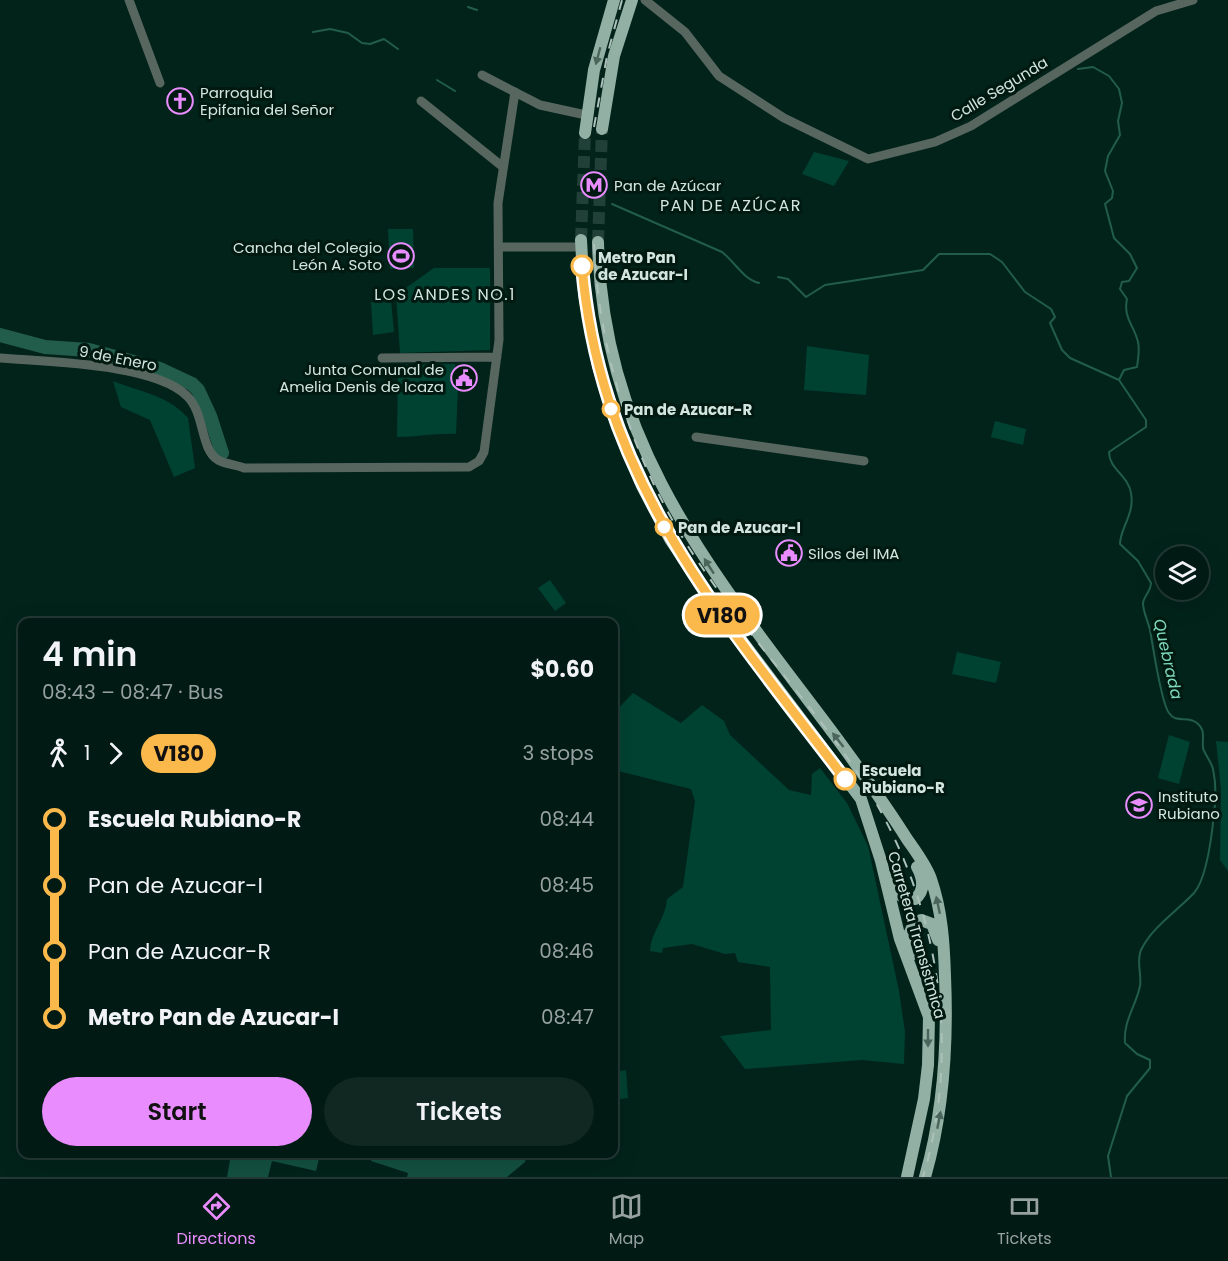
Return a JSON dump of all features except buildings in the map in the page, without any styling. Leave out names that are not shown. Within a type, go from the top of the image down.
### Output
[{"type":"main road","points":[[585,133],[594,70],[614,0]]},
{"type":"main road","points":[[602,129],[614,56],[632,0]]},
{"type":"main road","name":"Carretera Transístmica","points":[[598,242],[601,302],[610,350],[628,409],[665,494],[714,573],[888,809],[930,876],[939,902],[943,934],[946,988],[945,1061],[940,1113],[925,1177]]},
{"type":"main road","name":"Carretera Transístmica","points":[[581,243],[588,323],[598,366],[612,412],[642,486],[689,568],[861,799],[881,861],[900,939],[928,1017],[928,1065],[924,1099],[907,1177]]},
{"type":"main road","points":[[861,799],[884,845],[896,891],[904,898],[915,899],[922,891],[922,877],[888,809]]},
{"type":"main road","points":[[928,1017],[909,937],[910,929],[917,921],[929,922],[936,930],[946,988]]},
{"type":"street","points":[[129,0],[160,83]]},
{"type":"street","name":"Calle Segunda","points":[[645,0],[685,32],[719,76],[791,123],[868,159],[935,142],[971,126],[1156,11],[1193,0]]},
{"type":"street","points":[[482,75],[540,105],[586,115]]},
{"type":"street","points":[[382,358],[497,357],[500,298],[498,203],[515,92]]},
{"type":"street","points":[[421,101],[503,167]]},
{"type":"street","points":[[499,247],[581,243]]},
{"type":"street","name":"9 de Enero","points":[[0,358],[89,365],[169,385],[186,394],[197,408],[208,450],[218,460],[227,463],[244,468],[363,468],[469,467],[476,464],[484,452],[497,357]]},
{"type":"street","points":[[696,437],[864,461]]},
{"type":"green space","points":[[814,152],[849,161],[834,186],[802,174]]},
{"type":"green space","name":"Cancha del Colegio León A. Soto","points":[[388,229],[413,229],[414,268],[390,269]]},
{"type":"green space","points":[[434,268],[490,268],[490,350],[400,353],[396,295]]},
{"type":"green space","points":[[391,301],[394,332],[373,335],[371,302]]},
{"type":"green space","points":[[807,346],[869,355],[866,395],[804,390]]},
{"type":"green space","points":[[455,364],[458,387],[456,434],[397,437],[398,365]]},
{"type":"green space","points":[[113,381],[163,399],[188,418],[195,468],[174,477],[150,420],[121,407]]},
{"type":"green space","points":[[995,421],[1026,429],[1023,445],[991,437]]},
{"type":"green space","points":[[550,580],[566,603],[555,611],[538,588]]},
{"type":"green space","points":[[957,652],[1001,662],[996,683],[952,674]]},
{"type":"green space","points":[[633,693],[681,723],[702,705],[724,721],[730,735],[789,790],[811,795],[812,774],[820,768],[847,803],[868,846],[899,991],[905,1032],[904,1064],[862,1060],[745,1069],[720,1036],[771,1030],[770,967],[738,962],[735,953],[725,954],[692,944],[663,948],[662,953],[650,951],[667,899],[683,887],[695,801],[691,789],[618,771],[618,709]]},
{"type":"green space","points":[[1169,735],[1190,742],[1179,784],[1158,778]]},
{"type":"green space","points":[[1216,741],[1228,742],[1228,871],[1220,860],[1221,790]]},
{"type":"green space","points":[[626,1070],[628,1098],[618,1099],[618,1071]]},
{"type":"green space","points":[[230,1158],[319,1158],[316,1171],[272,1161],[268,1177],[227,1177]]},
{"type":"green space","points":[[372,1158],[526,1158],[525,1162],[507,1177],[407,1177],[408,1173],[371,1161]]},
{"type":"waterway","points":[[468,7],[477,10]]},
{"type":"waterway","points":[[313,32],[330,29],[348,33],[362,43],[370,44],[384,39],[398,49]]},
{"type":"waterway","points":[[1078,69],[1093,67],[1109,76],[1119,89],[1122,103],[1118,121],[1120,135],[1108,156],[1105,171],[1113,191],[1112,198],[1105,204],[1114,238],[1130,254],[1137,268],[1129,281],[1122,282],[1120,289],[1127,299],[1126,311],[1139,345],[1139,351],[1137,367],[1124,370],[1119,380]]},
{"type":"waterway","points":[[437,80],[455,91]]},
{"type":"waterway","points":[[612,204],[722,252],[744,274],[759,283]]},
{"type":"waterway","name":"Quebrada","points":[[778,277],[788,279],[806,297],[825,285],[923,270],[939,254],[990,254],[1002,262],[1025,292],[1051,309],[1055,317],[1050,323],[1062,350],[1070,358],[1119,380],[1146,420],[1146,427],[1109,452],[1112,463],[1129,487],[1132,501],[1120,544],[1138,561],[1151,583],[1143,606],[1163,698],[1172,716],[1194,721],[1202,728],[1203,748],[1214,774],[1215,803],[1208,855],[1199,886],[1152,934],[1141,950],[1140,986],[1126,1028],[1125,1043],[1137,1054],[1150,1060],[1150,1068],[1127,1096],[1108,1156],[1111,1177]]},
{"type":"waterway","points":[[0,335],[45,347],[89,350],[160,369],[192,384],[198,390],[210,416],[222,453]]},
{"type":"tunnel","points":[[598,242],[602,129]]},
{"type":"tunnel","points":[[581,240],[585,133]]},
{"type":"railway","points":[[594,127],[607,56],[622,0]]},
{"type":"railway","points":[[594,244],[597,286],[613,370],[624,411],[656,489],[676,527],[716,588],[846,756],[876,803],[901,852],[920,904],[933,958],[940,1012],[941,1067],[936,1122],[923,1177]]},
{"type":"bus line","name":"V180","points":[[582,266],[588,323],[606,396],[628,455],[652,507],[682,559],[845,779]]},
{"type":"place","name":"Parroquia Epifania del Señor","points":[[180,101]]},
{"type":"place","name":"Pan de Azúcar","points":[[594,185]]},
{"type":"place","name":"Cancha del Colegio León A. Soto","points":[[401,256]]},
{"type":"place","name":"Metro Pan de Azucar-I","points":[[582,266]]},
{"type":"place","name":"Junta Comunal de Amelia Denis de Icaza","points":[[464,378]]},
{"type":"place","name":"Pan de Azucar-R","points":[[611,409]]},
{"type":"place","name":"Pan de Azucar-I","points":[[664,527]]},
{"type":"place","name":"Silos del IMA","points":[[789,553]]},
{"type":"place","name":"Escuela Rubiano-R","points":[[845,779]]},
{"type":"place","name":"Instituto Rubiano","points":[[1139,805]]},
{"type":"district","name":"PAN DE AZÚCAR","points":[[731,205]]},
{"type":"district","name":"LOS ANDES NO.1","points":[[445,294]]}]
